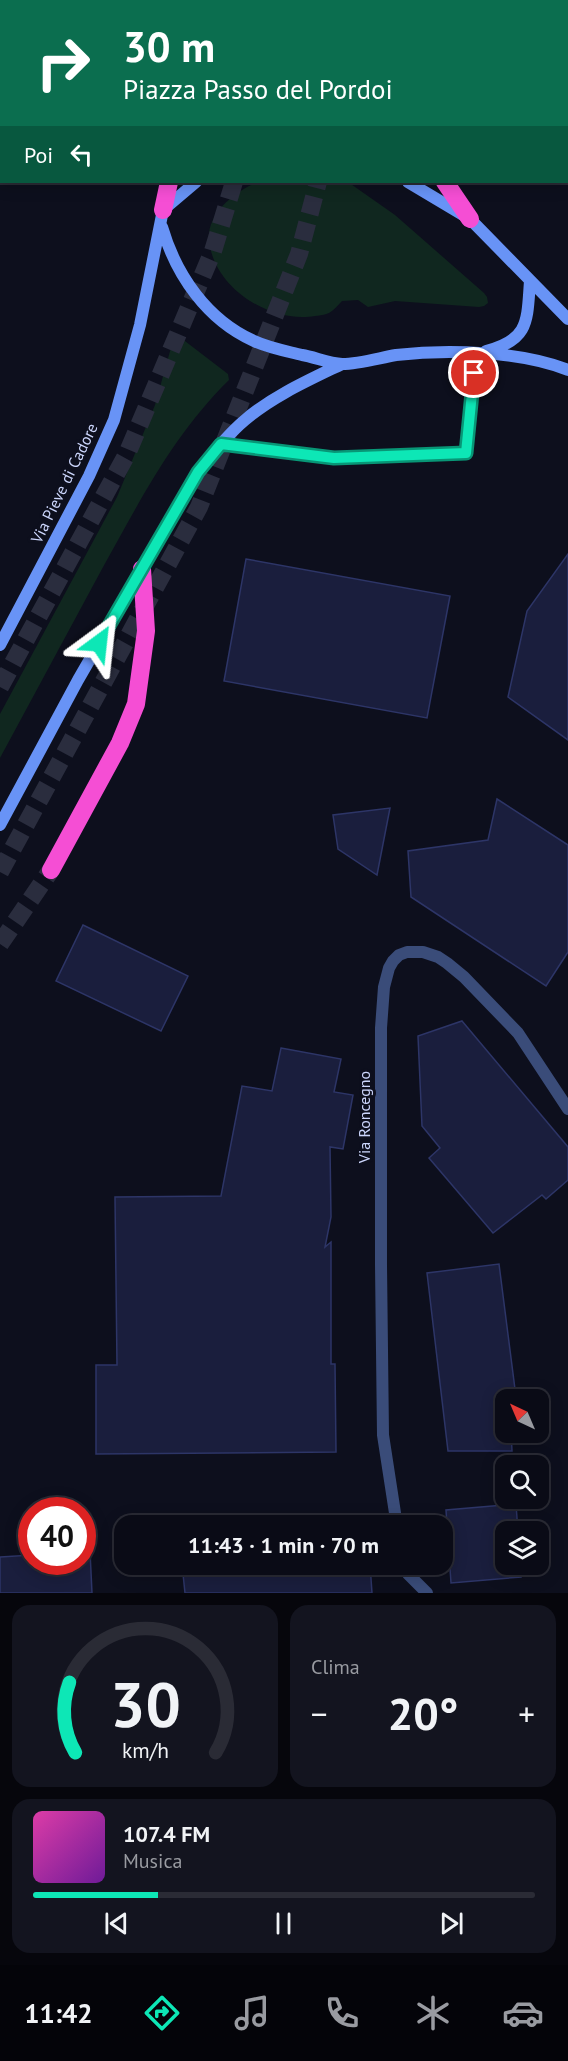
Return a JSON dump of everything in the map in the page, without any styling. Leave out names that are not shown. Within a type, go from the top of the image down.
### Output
[{"type":"highway","points":[[162,216],[169,183]]},
{"type":"highway","points":[[447,183],[470,219]]},
{"type":"highway","points":[[51,870],[120,743],[136,704],[146,631],[141,569]]},
{"type":"street","points":[[195,183],[162,216],[169,251],[181,275],[204,305],[252,341],[272,348],[342,364]]},
{"type":"street","points":[[410,183],[470,219],[568,319]]},
{"type":"street","name":"Via Pieve di Cadore","points":[[0,645],[93,468],[114,420],[140,326],[162,216]]},
{"type":"street","points":[[476,353],[502,346],[526,326],[530,281]]},
{"type":"street","points":[[0,825],[78,680],[198,472],[244,420],[301,384],[342,364],[433,352],[476,353],[518,358],[568,370]]},
{"type":"street","points":[[221,444],[334,458],[466,453],[476,353]]},
{"type":"street","name":"Via Roncegno","points":[[395,1515],[383,1435],[381,1265],[381,1028],[384,987],[393,961],[399,955],[407,952],[423,952],[438,957],[464,977],[518,1033],[568,1109]]},
{"type":"street","points":[[409,1575],[427,1593]]},
{"type":"green space","points":[[256,183],[349,183],[395,215],[484,293],[488,303],[479,307],[395,301],[368,307],[358,300],[342,301],[329,313],[306,317],[276,313],[261,307],[235,290],[216,265],[211,251],[209,233],[215,216],[234,195]]},
{"type":"green space","points":[[176,338],[181,338],[228,374],[229,380],[191,423],[159,470],[102,569],[0,758],[0,714],[117,497],[155,405],[172,344]]},
{"type":"building","points":[[568,554],[568,740],[508,697],[527,611]]},
{"type":"building","points":[[246,559],[450,596],[427,718],[224,681]]},
{"type":"building","points":[[497,799],[568,845],[568,952],[546,986],[411,897],[408,851],[488,840]]},
{"type":"building","points":[[390,808],[377,875],[338,849],[333,815]]},
{"type":"building","points":[[83,925],[188,976],[161,1031],[56,981]]},
{"type":"building","points":[[462,1021],[568,1147],[568,1180],[546,1199],[542,1195],[493,1233],[429,1158],[440,1148],[422,1126],[418,1036]]},
{"type":"building","points":[[281,1048],[341,1059],[334,1092],[353,1095],[343,1149],[330,1147],[331,1217],[325,1247],[331,1242],[331,1364],[335,1364],[336,1452],[96,1454],[96,1365],[117,1365],[115,1197],[221,1196],[242,1086],[272,1091]]},
{"type":"building","points":[[499,1264],[515,1389],[495,1389],[495,1443],[512,1443],[512,1451],[448,1451],[427,1273]]},
{"type":"building","points":[[495,1506],[495,1509],[516,1509],[517,1521],[495,1521],[495,1575],[521,1575],[521,1577],[451,1583],[453,1515],[446,1515],[446,1510]]},
{"type":"building","points":[[18,1556],[18,1575],[91,1575],[92,1593],[0,1593],[0,1557]]},
{"type":"building","points":[[183,1575],[371,1575],[372,1593],[185,1593]]},
{"type":"tunnel","points":[[0,687],[127,454],[213,251],[234,183]]},
{"type":"tunnel","points":[[0,872],[199,507],[299,254],[318,183]]},
{"type":"tunnel","points":[[0,944],[51,870]]},
{"type":"route","points":[[99,643],[198,472],[221,444],[334,458],[466,453],[474,373]]}]
